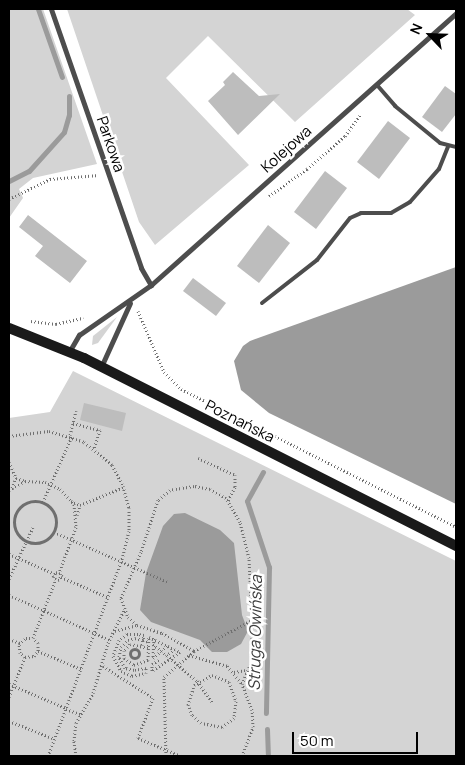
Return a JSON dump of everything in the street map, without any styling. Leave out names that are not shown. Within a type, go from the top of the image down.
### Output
[{"type":"main road","name":"Poznańska","points":[[9,328],[101,367],[456,546]]},
{"type":"street","name":"Parkowa","points":[[52,9],[141,268],[151,285]]},
{"type":"street","name":"Kolejowa","points":[[69,352],[80,335],[131,302],[151,285],[456,13]]},
{"type":"street","name":"Kolejowa","points":[[101,367],[131,302]]},
{"type":"lane","points":[[377,85],[396,106],[448,147],[456,147]]},
{"type":"lane","points":[[262,303],[317,260],[350,218],[361,213],[391,213],[410,202],[439,169],[448,147]]},
{"type":"path","points":[[261,202],[307,169],[345,136],[363,111]]},
{"type":"path","points":[[9,198],[50,178],[109,176]]},
{"type":"path","points":[[131,302],[147,328],[164,372],[181,389],[456,527]]},
{"type":"path","points":[[24,319],[56,324],[92,314]]},
{"type":"path","points":[[43,502],[71,436],[76,411]]},
{"type":"path","points":[[73,423],[100,430],[94,448]]},
{"type":"path","points":[[9,436],[35,430],[71,436],[94,448],[112,465],[124,488],[130,520],[122,562],[48,756]]},
{"type":"path","points":[[198,458],[236,476],[228,501]]},
{"type":"path","points":[[9,462],[16,478],[51,484],[80,505]]},
{"type":"path","points":[[10,489],[16,478]]},
{"type":"path","points":[[10,489],[25,481]]},
{"type":"path","points":[[76,756],[77,723],[80,714],[86,707],[110,639],[124,610],[122,591],[133,568],[154,506],[164,494],[186,486],[203,486],[228,501],[240,522],[247,546],[253,649],[248,670],[242,684]]},
{"type":"path","points":[[33,638],[72,540],[76,515],[80,505],[124,488]]},
{"type":"path","points":[[30,501],[43,502],[53,512],[54,532],[45,541],[26,542],[16,533],[15,514],[30,501]]},
{"type":"path","points":[[72,501],[76,515]]},
{"type":"path","points":[[9,512],[15,514]]},
{"type":"path","points":[[9,579],[33,527]]},
{"type":"path","points":[[54,532],[168,582]]},
{"type":"path","points":[[9,554],[108,597]]},
{"type":"path","points":[[9,595],[117,643]]},
{"type":"path","points":[[124,610],[137,625],[162,633],[194,652]]},
{"type":"path","points":[[166,756],[168,751],[162,682],[176,665],[194,652],[252,620]]},
{"type":"path","points":[[114,631],[137,625]]},
{"type":"path","points":[[142,645],[143,640],[144,635],[131,634],[117,643],[113,656],[116,666],[134,676],[146,673],[146,668],[134,670],[121,663],[119,650],[128,640],[143,640],[148,642]]},
{"type":"path","points":[[148,648],[136,644],[128,646],[124,655],[126,661],[134,665],[148,660],[149,636],[180,652],[152,671],[152,664],[161,659]]},
{"type":"path","points":[[26,638],[33,638],[38,643],[38,651],[32,657],[25,657],[20,653],[20,643],[26,638]]},
{"type":"path","points":[[154,638],[152,658],[162,652],[168,645]]},
{"type":"path","points":[[9,639],[20,643]]},
{"type":"path","points":[[135,658],[130,654],[135,650],[136,644]]},
{"type":"path","points":[[153,644],[197,681],[212,702]]},
{"type":"path","points":[[166,656],[175,649]]},
{"type":"path","points":[[134,665],[135,658],[140,654],[135,650]]},
{"type":"path","points":[[38,651],[81,668]]},
{"type":"path","points":[[190,655],[227,666],[234,672],[242,684],[252,710],[253,726],[242,756]]},
{"type":"path","points":[[9,697],[25,657]]},
{"type":"path","points":[[140,664],[142,669]]},
{"type":"path","points":[[102,666],[151,694],[152,702],[138,738],[181,756]]},
{"type":"path","points":[[134,670],[134,676]]},
{"type":"path","points":[[234,672],[248,670]]},
{"type":"path","points":[[216,675],[229,682],[237,707],[231,722],[217,728],[196,719],[188,700],[197,681],[216,675]]},
{"type":"path","points":[[9,684],[80,714]]},
{"type":"path","points":[[242,684],[248,684]]},
{"type":"path","points":[[9,720],[54,739]]},
{"type":"shaded area","points":[[9,9],[43,9],[97,164],[33,178],[19,189],[23,198],[9,218]]},
{"type":"shaded area","points":[[67,9],[407,9],[415,15],[295,122],[208,36],[166,78],[249,165],[155,245],[139,222]]},
{"type":"shaded area","points":[[456,267],[456,504],[269,413],[241,390],[234,361],[243,346],[250,341]]},
{"type":"shaded area","points":[[117,317],[98,343],[92,345],[93,336]]},
{"type":"shaded area","points":[[73,371],[456,561],[456,756],[9,756],[9,418],[50,412]]},
{"type":"shaded area","points":[[185,513],[220,530],[234,543],[242,615],[248,631],[241,644],[227,652],[212,652],[200,640],[151,622],[140,610],[146,573],[163,526],[174,514]]},
{"type":"building","points":[[233,72],[259,96],[280,94],[238,135],[208,101],[225,85],[223,82]]},
{"type":"building","points":[[445,86],[456,94],[456,114],[442,132],[422,117]]},
{"type":"building","points":[[388,121],[410,138],[379,179],[357,162]]},
{"type":"building","points":[[325,171],[347,188],[316,229],[294,212]]},
{"type":"building","points":[[28,215],[87,261],[70,283],[35,256],[43,246],[19,227]]},
{"type":"building","points":[[268,225],[290,243],[259,283],[237,266]]},
{"type":"building","points":[[193,278],[226,303],[216,316],[183,291]]},
{"type":"building","points":[[84,403],[126,413],[122,431],[80,420]]},
{"type":"waterway","points":[[38,9],[62,77]]},
{"type":"waterway","points":[[9,181],[29,171],[64,132],[69,115],[69,96]]},
{"type":"waterway","name":"Struga Owińska","points":[[263,472],[247,501],[269,567],[266,713]]},
{"type":"waterway","name":"Struga Owińska","points":[[267,729],[268,754]]}]
